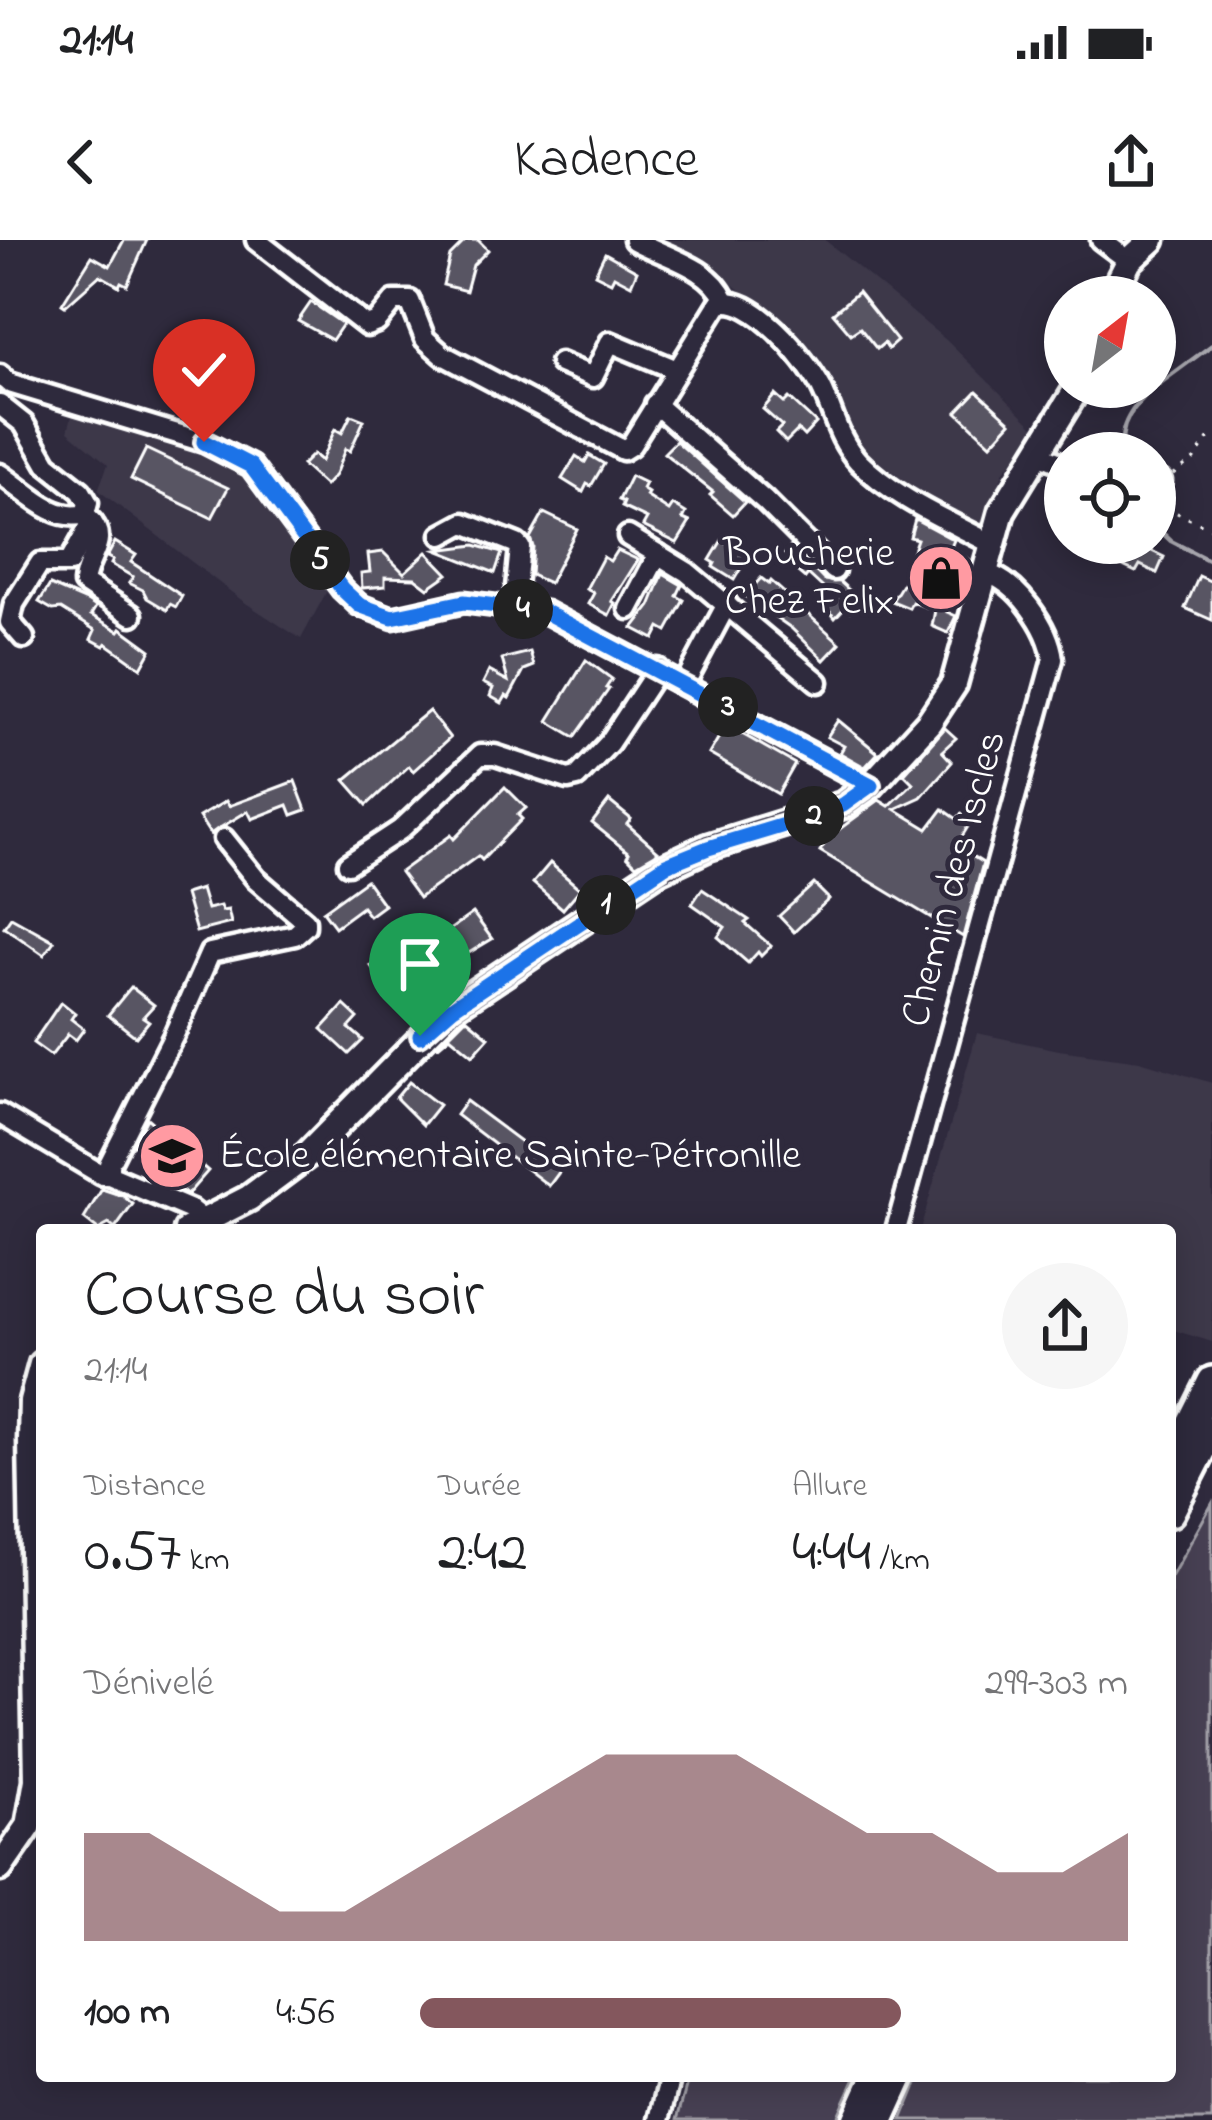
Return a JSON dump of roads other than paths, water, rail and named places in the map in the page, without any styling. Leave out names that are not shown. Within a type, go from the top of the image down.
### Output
[{"type":"highway","points":[[1176,1453],[1212,1381]]},
{"type":"highway","points":[[1176,1500],[1212,1430]]},
{"type":"highway","points":[[857,2120],[874,2082]]},
{"type":"highway","points":[[880,2120],[897,2082]]},
{"type":"main road","points":[[1114,247],[1152,240]]},
{"type":"main road","points":[[200,1224],[249,1198],[307,1155],[452,1008],[666,865],[830,810],[871,785],[929,722],[954,684],[1010,492],[1068,408]]},
{"type":"main road","points":[[36,1387],[31,1440],[36,1683]]},
{"type":"main road","points":[[0,1868],[29,1826],[36,1790]]},
{"type":"street","points":[[256,240],[367,326],[377,322],[394,302],[410,301],[425,339],[443,356],[623,450],[631,445],[719,302],[746,305],[800,357],[821,387],[836,430],[858,460],[888,485],[992,544]]},
{"type":"street","points":[[634,240],[691,267],[718,285],[725,300]]},
{"type":"street","points":[[560,363],[593,377],[610,342],[677,370]]},
{"type":"street","points":[[0,375],[10,383],[204,442],[251,466],[342,589],[359,605],[392,617],[464,602],[545,612],[871,785]]},
{"type":"street","points":[[655,404],[765,501],[834,570]]},
{"type":"street","points":[[0,405],[24,424],[47,464],[81,491],[88,503],[88,518],[69,562],[40,563],[14,604],[10,622],[24,638]]},
{"type":"street","points":[[1036,453],[1044,456]]},
{"type":"street","points":[[0,474],[47,508],[71,518],[88,518]]},
{"type":"street","points":[[88,518],[101,538],[84,583],[132,615]]},
{"type":"street","points":[[442,535],[464,524],[517,544],[514,608]]},
{"type":"street","points":[[628,536],[732,608],[818,682]]},
{"type":"street","points":[[628,609],[658,554]]},
{"type":"street","name":"Chemin des Iscles","points":[[898,1224],[1053,659],[1045,631],[1004,578],[986,573]]},
{"type":"street","points":[[690,686],[732,608]]},
{"type":"street","points":[[348,864],[400,830],[480,755],[495,755],[568,779],[585,773],[658,669]]},
{"type":"street","points":[[109,1175],[112,1154],[210,953],[295,935],[305,926],[256,879],[224,839]]},
{"type":"street","points":[[412,952],[452,1008]]},
{"type":"street","points":[[0,1114],[102,1175],[190,1210],[195,1224]]},
{"type":"street","points":[[658,2120],[668,2082]]},
{"type":"waterway","points":[[1176,372],[1212,345]]},
{"type":"waterway","points":[[1123,432],[1134,408]]},
{"type":"waterway","points":[[1176,544],[1212,562]]},
{"type":"place","name":"Boucherie Chez Felix","points":[[941,578]]},
{"type":"place","name":"École élémentaire Sainte-Pétronille","points":[[172,1156]]}]
